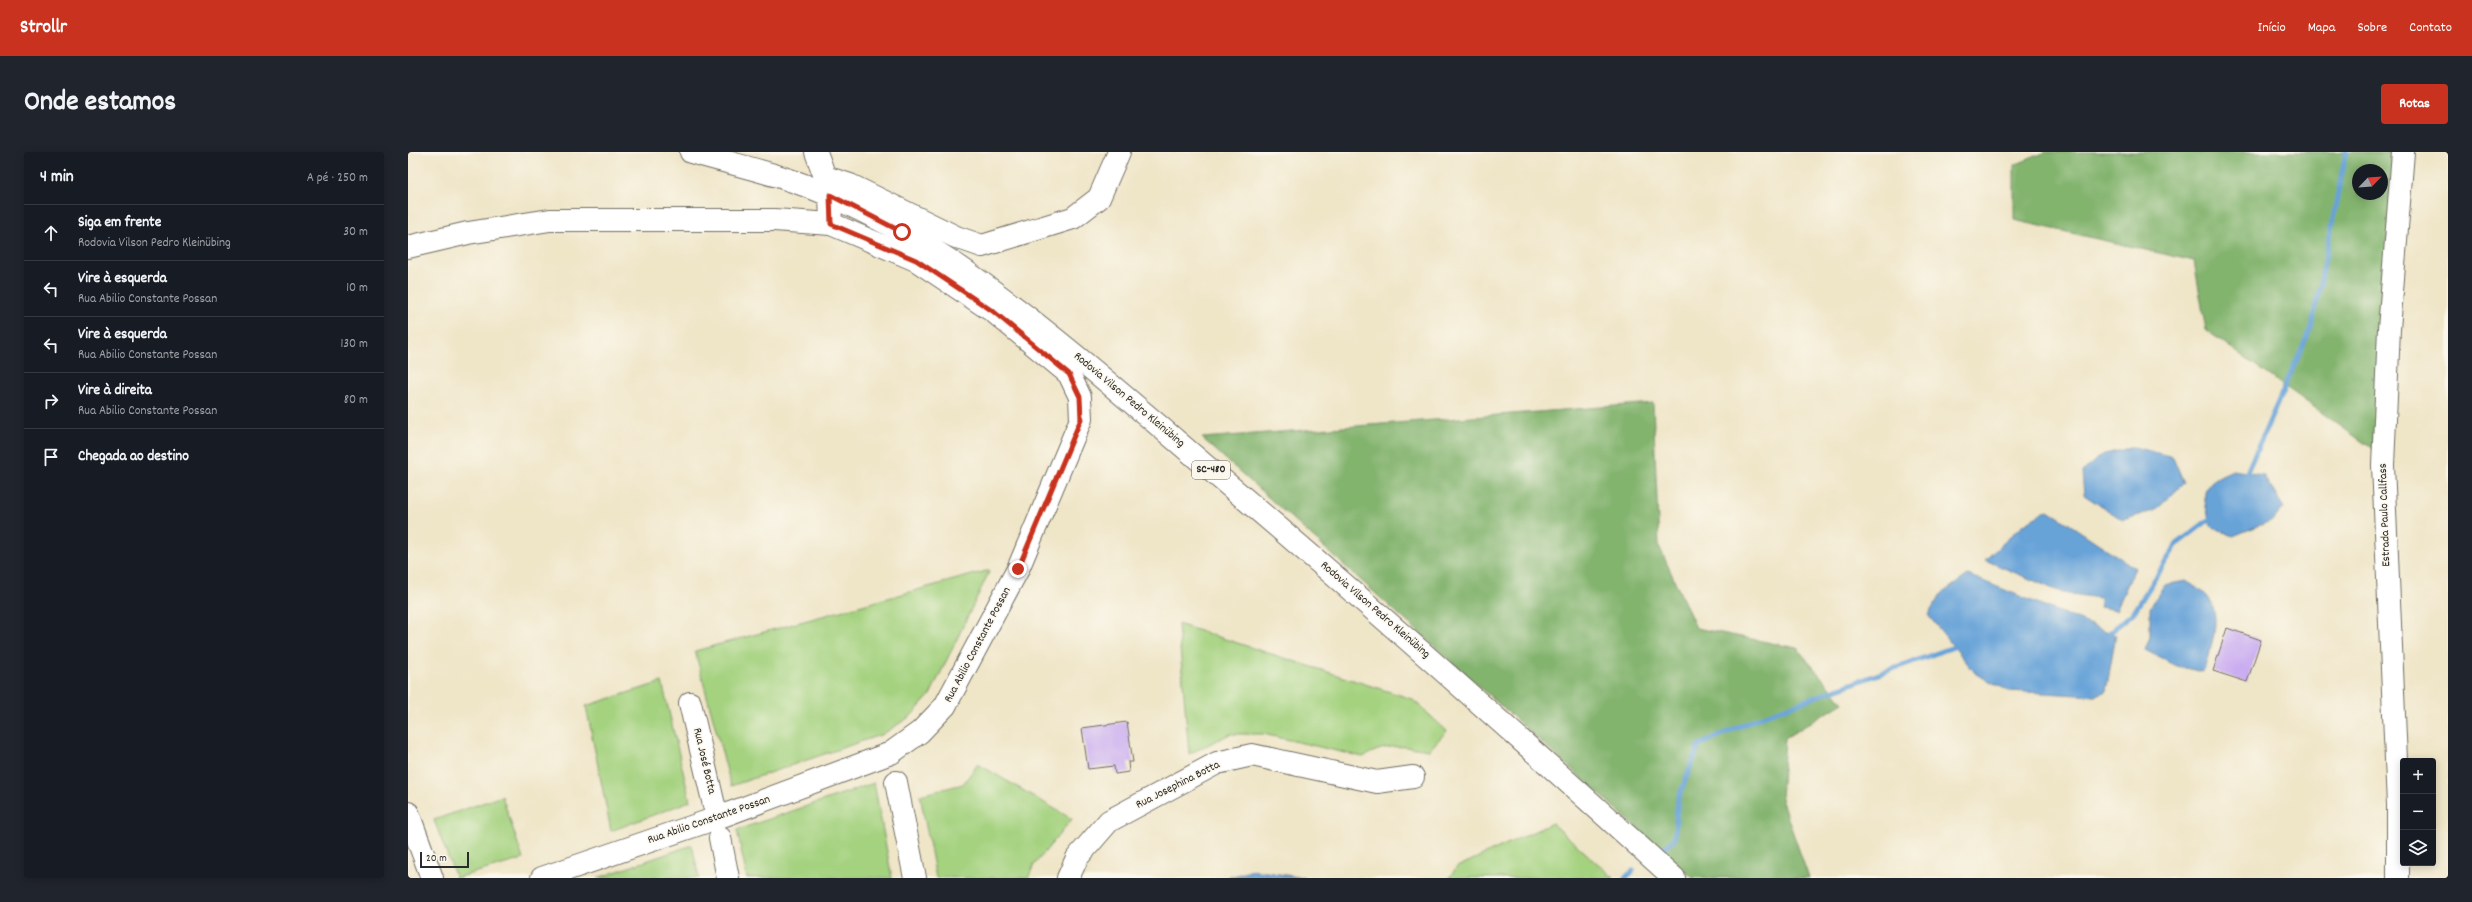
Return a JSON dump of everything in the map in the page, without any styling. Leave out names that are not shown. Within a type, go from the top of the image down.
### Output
[{"type":"street","name":"Rodovia Vilson Pedro Kleinübing","points":[[691,152],[794,182],[827,186],[966,271],[1063,344],[1476,698],[1674,878]]},
{"type":"street","points":[[816,152],[827,186],[831,224]]},
{"type":"street","points":[[827,186],[850,185],[956,237],[982,246],[1073,218],[1099,198],[1119,152]]},
{"type":"street","name":"Estrada Paulo Callfass","points":[[2398,878],[2398,805],[2382,465],[2389,329],[2403,152]]},
{"type":"street","name":"Rua Abilio Constante Possan","points":[[408,247],[468,233],[550,220],[774,220],[831,224],[916,260],[994,312],[1069,374],[1080,397],[1081,419],[1018,569],[945,706],[920,732],[891,753],[718,828],[542,878]]},
{"type":"street","name":"Rua José Botta","points":[[690,703],[728,878]]},
{"type":"street","name":"Rua Josephina Botta","points":[[1068,878],[1077,858],[1109,821],[1217,763],[1252,755],[1377,782],[1413,777]]},
{"type":"street","points":[[896,782],[915,878]]},
{"type":"street","points":[[408,813],[432,878]]},
{"type":"green space","points":[[2046,152],[2400,152],[2374,450],[2206,330],[2194,261],[2014,220],[2014,165]]},
{"type":"green space","points":[[1653,403],[1659,546],[1696,628],[1797,648],[1843,703],[1785,738],[1781,799],[1809,878],[1693,878],[1202,438]]},
{"type":"green space","points":[[990,570],[930,695],[911,716],[883,734],[731,786],[695,651]]},
{"type":"green space","points":[[1178,624],[1412,699],[1447,731],[1429,750],[1411,747],[1395,747],[1380,749],[1363,757],[1263,734],[1230,734],[1189,754]]},
{"type":"green space","points":[[662,682],[690,801],[611,831],[586,706]]},
{"type":"green space","points":[[978,764],[1072,819],[1034,865],[1028,878],[936,878],[920,795],[963,784]]},
{"type":"green space","points":[[874,783],[892,878],[747,878],[737,830]]},
{"type":"green space","points":[[502,796],[523,859],[456,878],[434,820]]},
{"type":"green space","points":[[1552,823],[1614,878],[1449,878],[1457,867]]},
{"type":"green space","points":[[692,845],[699,878],[598,878]]},
{"type":"water","points":[[2134,447],[2173,457],[2184,483],[2156,510],[2123,520],[2084,495],[2082,472],[2101,455]]},
{"type":"water","points":[[2233,470],[2263,475],[2284,508],[2273,520],[2233,536],[2211,526],[2205,497],[2208,485],[2222,475]]},
{"type":"water","points":[[2048,510],[2135,568],[2116,610],[2100,607],[2100,598],[2063,593],[1985,560],[2024,524]]},
{"type":"water","points":[[1968,575],[2116,635],[2106,691],[2095,696],[2009,691],[1976,674],[1928,615],[1941,594]]},
{"type":"water","points":[[2186,581],[2207,596],[2215,614],[2212,643],[2203,672],[2177,666],[2145,650],[2150,637],[2150,608],[2164,585]]},
{"type":"water","points":[[1253,870],[1305,878],[1227,878]]},
{"type":"building","points":[[2227,628],[2261,640],[2247,682],[2213,671]]},
{"type":"building","points":[[1127,722],[1133,762],[1128,762],[1129,772],[1115,774],[1114,766],[1088,769],[1082,728]]},
{"type":"waterway","points":[[2244,479],[2312,325],[2346,152]]},
{"type":"waterway","points":[[2105,637],[2134,612],[2177,544],[2215,515]]},
{"type":"waterway","points":[[1657,853],[1674,840],[1678,799],[1699,745],[1760,717],[1959,645]]},
{"type":"waterway","points":[[1625,878],[1633,871]]},
{"type":"route","points":[[902,232],[830,195],[831,224],[916,260],[994,312],[1069,374],[1080,397],[1081,419],[1018,569]]}]
